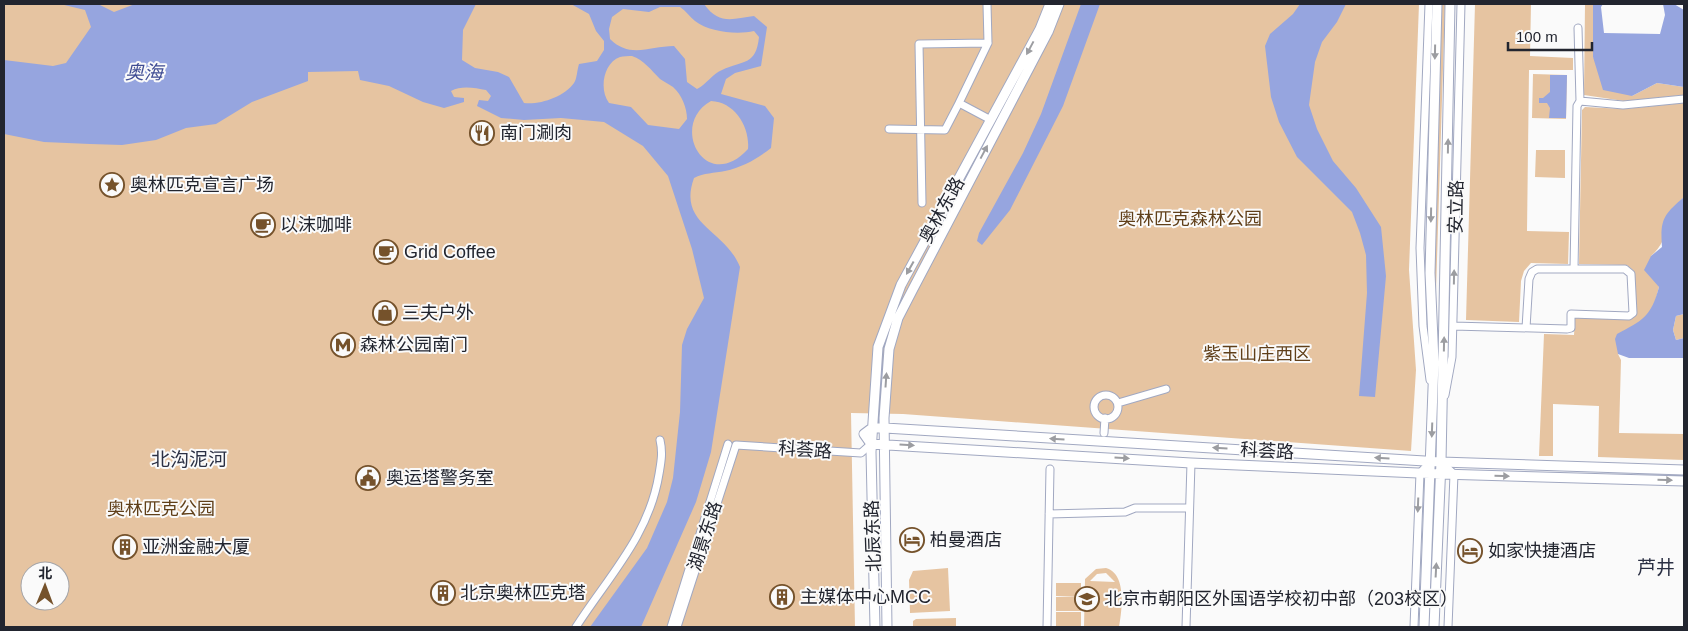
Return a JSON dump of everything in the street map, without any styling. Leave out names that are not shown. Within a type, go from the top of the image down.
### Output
[{"type":"main road","name":"奥林东路","points":[[872,428],[878,347],[901,285],[1040,29],[1050,4]]},
{"type":"main road","name":"奥林东路","points":[[885,444],[889,349],[898,318],[1048,32],[1059,4]]},
{"type":"main road","name":"安立路","points":[[1424,627],[1424,473],[1431,461],[1434,362],[1430,273],[1437,4]]},
{"type":"main road","name":"安立路","points":[[1434,627],[1441,474],[1450,4]]},
{"type":"main road","name":"科荟路","points":[[872,428],[1441,462],[1684,470]]},
{"type":"main road","points":[[871,444],[864,434],[872,428]]},
{"type":"main road","name":"科荟路","points":[[871,444],[1191,463],[1441,474],[1684,481]]},
{"type":"main road","name":"北辰东路","points":[[871,444],[875,627]]},
{"type":"main road","name":"北辰东路","points":[[885,444],[887,627]]},
{"type":"street","points":[[889,129],[945,130],[988,43],[987,4]]},
{"type":"street","name":"安立路","points":[[1429,4],[1420,248],[1424,326],[1433,399]]},
{"type":"street","name":"安立路","points":[[1442,410],[1452,357],[1461,4]]},
{"type":"street","points":[[1574,269],[1577,106],[1580,101],[1578,28]]},
{"type":"street","points":[[922,203],[919,44],[988,43]]},
{"type":"street","points":[[1580,101],[1623,105],[1684,99]]},
{"type":"street","points":[[959,103],[991,120]]},
{"type":"street","points":[[1453,326],[1526,328],[1567,329],[1571,328],[1571,314],[1629,316],[1633,313],[1631,274],[1625,269],[1537,269],[1532,272],[1529,278],[1526,328]]},
{"type":"street","points":[[1118,403],[1166,389]]},
{"type":"street","points":[[1107,395],[1114,398],[1118,403],[1118,409],[1114,416],[1105,418],[1099,416],[1095,410],[1097,399],[1107,395]]},
{"type":"street","points":[[1104,433],[1105,418]]},
{"type":"street","points":[[576,627],[594,599],[623,562],[649,513],[656,493],[663,451],[660,440]]},
{"type":"street","name":"湖景东路","points":[[677,627],[724,467],[728,444]]},
{"type":"street","name":"科荟路","points":[[736,445],[861,453],[871,444]]},
{"type":"street","name":"湖景东路","points":[[671,627],[724,467],[736,445]]},
{"type":"street","points":[[1441,462],[1454,474],[1448,627]]},
{"type":"street","points":[[1186,627],[1191,463]]},
{"type":"street","points":[[1047,627],[1050,469]]},
{"type":"street","name":"安立路","points":[[1414,627],[1424,473]]},
{"type":"street","points":[[1049,514],[1124,512],[1135,508],[1190,508]]},
{"type":"green space","name":"奥林匹克森林公园","points":[[4,4],[1419,4],[1409,270],[1416,370],[1411,451],[903,414],[851,413],[855,627],[4,627]]},
{"type":"green space","points":[[1438,4],[1445,4],[1436,291],[1433,292]]},
{"type":"green space","points":[[1475,4],[1531,4],[1530,56],[1573,58],[1573,70],[1529,70],[1527,231],[1569,232],[1568,264],[1531,263],[1524,271],[1521,281],[1519,322],[1466,320]]},
{"type":"green space","points":[[1585,4],[1593,4],[1593,57],[1632,96],[1657,83],[1684,87],[1684,95],[1624,101],[1584,95]]},
{"type":"green space","points":[[1533,74],[1567,75],[1566,119],[1532,118]]},
{"type":"green space","points":[[1684,103],[1684,197],[1673,211],[1666,234],[1658,249],[1651,256],[1659,287],[1654,306],[1618,354],[1621,360],[1619,433],[1684,434],[1684,460],[1598,457],[1599,406],[1553,404],[1553,456],[1539,456],[1544,334],[1574,335],[1575,318],[1631,319],[1635,315],[1634,271],[1627,265],[1579,264],[1582,110],[1585,107],[1624,109]]},
{"type":"green space","points":[[1536,150],[1565,150],[1565,178],[1535,177]]},
{"type":"green space","points":[[1684,314],[1684,338],[1676,340],[1673,330],[1676,316]]},
{"type":"green space","points":[[948,568],[950,611],[910,613],[909,580],[913,571]]},
{"type":"green space","points":[[1106,568],[1117,577],[1122,593],[1119,627],[1084,627],[1085,579],[1096,569]],"holes":[[[1106,573],[1115,582],[1090,581],[1097,574]]]},
{"type":"green space","points":[[1056,583],[1081,583],[1081,597],[1056,596]]},
{"type":"green space","points":[[1056,597],[1081,597],[1081,611],[1056,611]]},
{"type":"green space","points":[[1056,612],[1081,612],[1081,627],[1056,627]]},
{"type":"green space","points":[[956,618],[956,627],[913,627],[913,621],[916,619]]},
{"type":"water","name":"奥海","points":[[60,4],[98,4],[114,12],[135,4],[476,4],[463,30],[462,60],[475,68],[498,72],[509,77],[524,103],[537,103],[558,96],[570,88],[575,81],[579,64],[597,61],[604,50],[604,41],[596,31],[589,14],[571,4],[704,4],[710,11],[721,18],[732,19],[754,16],[767,27],[761,66],[735,73],[726,79],[721,94],[765,106],[774,118],[771,148],[744,165],[694,178],[690,194],[692,206],[697,217],[733,254],[740,267],[711,452],[696,502],[641,627],[590,627],[647,548],[667,502],[673,478],[680,412],[682,345],[687,329],[704,298],[692,249],[668,176],[643,146],[604,122],[561,118],[524,120],[501,118],[477,106],[479,100],[488,101],[491,96],[486,90],[455,89],[451,91],[454,97],[464,98],[464,102],[444,108],[423,102],[389,86],[360,80],[358,71],[308,72],[308,81],[252,102],[216,124],[186,128],[156,140],[122,145],[90,144],[44,142],[4,134],[4,60],[53,66],[66,63],[91,27],[85,10]],"holes":[[[660,7],[680,7],[701,25],[715,30],[732,32],[754,31],[759,37],[755,53],[747,61],[718,72],[697,89],[687,82],[685,59],[674,46],[633,50],[625,49],[610,39],[609,29],[612,17],[623,9],[649,12]],[[632,56],[644,63],[679,94],[685,106],[687,119],[679,129],[648,125],[631,107],[609,103],[604,91],[604,77],[614,60]],[[711,101],[720,102],[734,111],[744,124],[748,149],[733,161],[718,164],[706,160],[698,151],[693,139],[693,125],[699,112]]]},
{"type":"water","points":[[1081,4],[1100,4],[1063,106],[1010,210],[982,245],[977,241],[979,233],[1023,153],[1041,114]]},
{"type":"water","points":[[1300,4],[1346,4],[1337,22],[1322,42],[1315,62],[1309,105],[1317,129],[1333,161],[1356,188],[1381,227],[1386,276],[1375,397],[1359,396],[1367,293],[1366,255],[1360,233],[1352,212],[1297,157],[1279,122],[1271,97],[1265,46],[1270,34],[1293,14]]},
{"type":"water","points":[[1593,4],[1603,4],[1601,7],[1604,33],[1660,34],[1665,15],[1663,4],[1674,4],[1684,10],[1684,87],[1657,83],[1632,96],[1603,90],[1593,57]]},
{"type":"water","points":[[1550,75],[1567,75],[1566,118],[1549,118],[1550,108],[1547,103],[1539,103],[1539,98],[1543,98],[1550,92]]},
{"type":"water","points":[[1684,197],[1684,314],[1676,316],[1673,330],[1676,340],[1684,338],[1684,358],[1629,358],[1618,354],[1615,339],[1617,334],[1640,321],[1653,305],[1659,287],[1644,270],[1651,256],[1662,247],[1664,219],[1671,209]]},
{"type":"place","name":"南门涮肉","points":[[482,133]]},
{"type":"place","name":"奥林匹克宣言广场","points":[[112,185]]},
{"type":"place","name":"以沫咖啡","points":[[263,225]]},
{"type":"place","name":"Grid Coffee","points":[[386,252]]},
{"type":"place","name":"三夫户外","points":[[385,313]]},
{"type":"place","name":"森林公园南门","points":[[343,345]]},
{"type":"place","name":"奥运塔警务室","points":[[368,478]]},
{"type":"place","name":"柏曼酒店","points":[[912,540]]},
{"type":"place","name":"亚洲金融大厦","points":[[125,547]]},
{"type":"place","name":"如家快捷酒店","points":[[1470,551]]},
{"type":"place","name":"北京奥林匹克塔","points":[[443,593]]},
{"type":"place","name":"主媒体中心MCC","points":[[782,597]]},
{"type":"place","name":"北京市朝阳区外国语学校初中部（203校区）","points":[[1087,599]]},
{"type":"district","name":"北沟泥河","points":[[189,459]]},
{"type":"district","name":"芦井","points":[[1656,567]]},
{"type":"park label","name":"紫玉山庄西区","points":[[1257,354]]},
{"type":"park label","name":"奥林匹克公园","points":[[161,509]]}]
